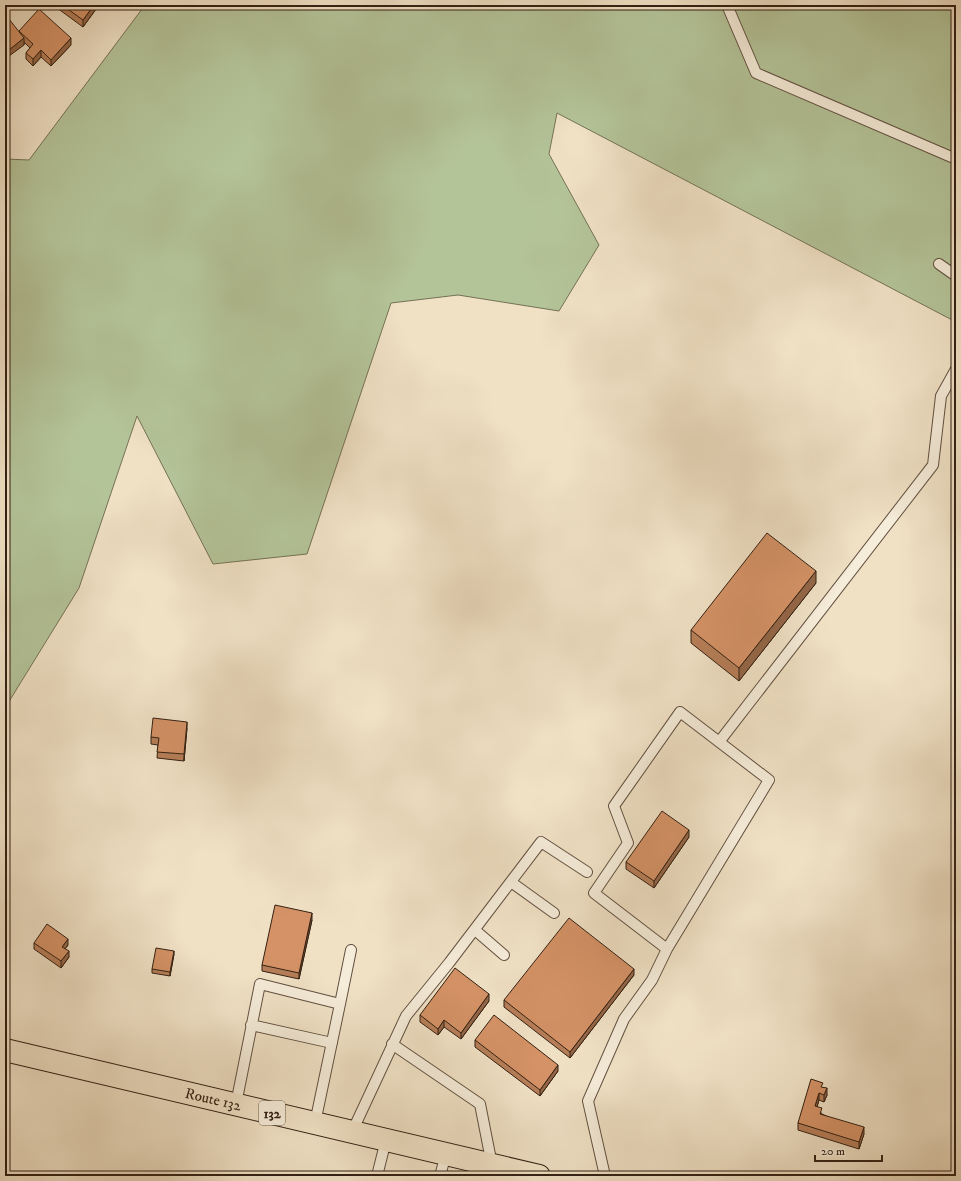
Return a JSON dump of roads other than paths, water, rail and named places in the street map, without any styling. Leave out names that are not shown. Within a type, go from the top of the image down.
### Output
[{"type":"highway","name":"Route 132","points":[[5,1050],[534,1175]]},
{"type":"lane","points":[[727,5],[756,73],[956,159]]},
{"type":"lane","points":[[939,264],[956,276]]},
{"type":"lane","points":[[719,742],[933,465],[941,396],[956,369]]},
{"type":"lane","points":[[604,1176],[588,1101],[624,1019],[652,980],[667,949],[769,780],[680,712],[614,806],[628,843],[594,893],[667,949]]},
{"type":"lane","points":[[352,1132],[406,1016],[450,964],[541,842],[587,872]]},
{"type":"lane","points":[[511,882],[554,913]]},
{"type":"lane","points":[[475,930],[504,954]]},
{"type":"lane","points":[[315,1123],[351,950]]},
{"type":"lane","points":[[236,1104],[260,984],[340,1004]]},
{"type":"lane","points":[[251,1025],[332,1043]]},
{"type":"lane","points":[[392,1044],[480,1104],[492,1165]]},
{"type":"lane","points":[[377,1176],[386,1140]]},
{"type":"lane","points":[[440,1176],[446,1154]]}]
